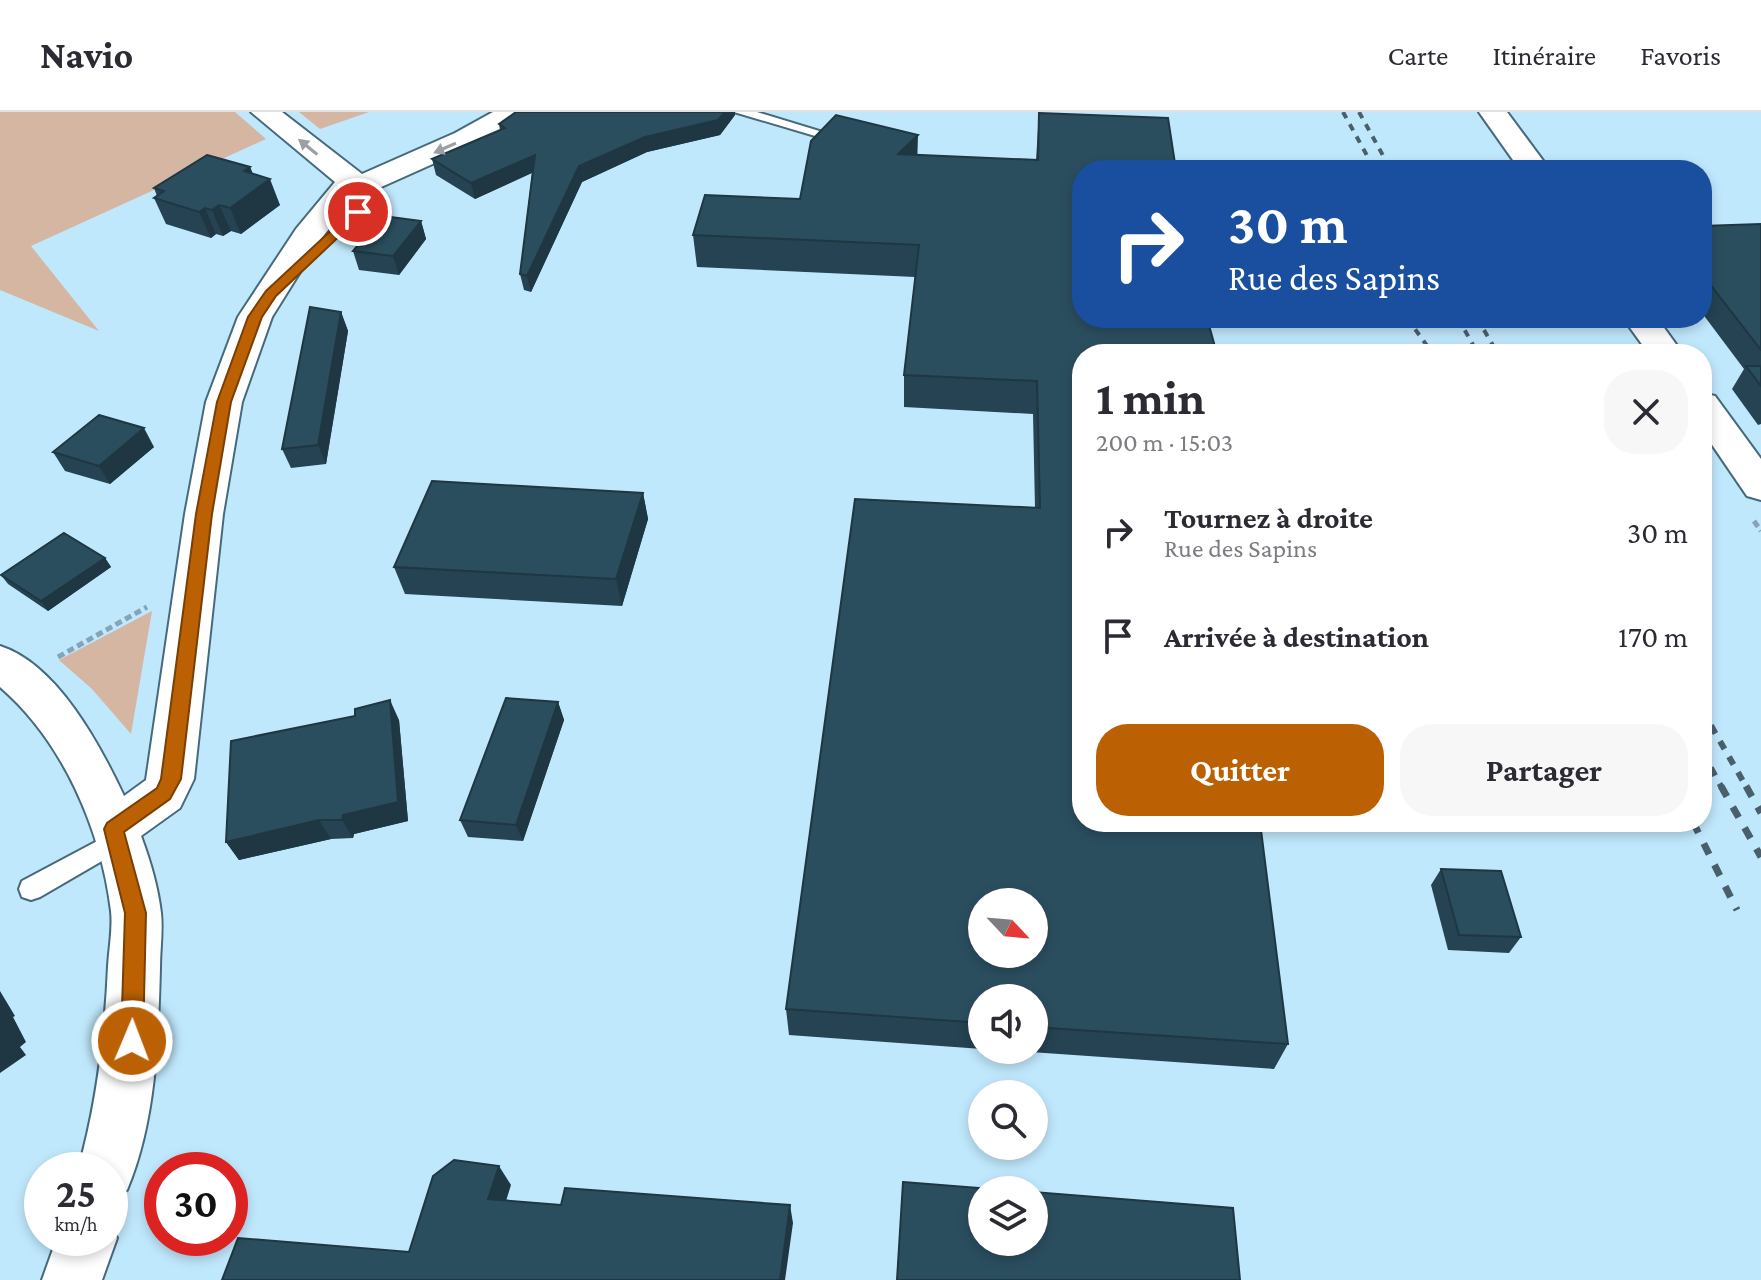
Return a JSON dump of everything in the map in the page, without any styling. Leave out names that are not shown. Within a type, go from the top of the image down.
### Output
[{"type":"street","points":[[265,112],[360,181]]},
{"type":"street","points":[[116,834],[163,794],[171,779],[204,514],[224,402],[255,317],[307,236],[360,181],[465,139],[514,112]]},
{"type":"street","points":[[1493,112],[1528,160]]},
{"type":"street","points":[[1712,418],[1761,487]]},
{"type":"street","points":[[0,662],[22,677],[75,744],[116,834],[136,913],[132,1041],[121,1122],[112,1152]]},
{"type":"street","points":[[72,1280],[81,1256]]},
{"type":"lane","points":[[741,112],[832,137]]},
{"type":"lane","points":[[31,889],[116,834]]},
{"type":"path","points":[[51,661],[159,601]]},
{"type":"shaded area","points":[[0,112],[235,112],[266,139],[31,246],[99,331],[0,290]]},
{"type":"shaded area","points":[[299,112],[369,112],[320,129]]},
{"type":"shaded area","points":[[152,611],[131,734],[92,689],[59,660]]},
{"type":"building","points":[[516,112],[725,112],[718,120],[645,137],[579,166],[527,276],[520,274],[535,155],[471,183],[432,159],[505,128],[499,124]]},
{"type":"building","points":[[1039,113],[1168,118],[1174,160],[1072,160],[1072,328],[1210,328],[1214,344],[1072,344],[1072,832],[1261,832],[1288,1044],[1048,1028],[1048,984],[968,984],[968,1022],[786,1009],[855,499],[1040,508],[1037,381],[904,375],[919,245],[693,235],[705,195],[800,199],[811,141],[836,115],[918,135],[898,154],[1038,160]]},
{"type":"building","points":[[207,155],[250,167],[244,171],[270,179],[230,208],[219,205],[212,210],[205,208],[199,212],[154,198],[164,191],[154,188]]},
{"type":"building","points":[[383,216],[421,221],[393,256],[353,251]]},
{"type":"building","points":[[1761,224],[1761,350],[1712,287],[1712,226]]},
{"type":"building","points":[[310,307],[341,312],[318,445],[282,449]]},
{"type":"building","points":[[1746,366],[1761,366],[1761,386]]},
{"type":"building","points":[[99,415],[144,428],[99,466],[53,452]]},
{"type":"building","points":[[432,481],[643,493],[616,579],[394,567]]},
{"type":"building","points":[[64,533],[105,558],[41,601],[1,575]]},
{"type":"building","points":[[506,698],[558,702],[516,825],[460,820]]},
{"type":"building","points":[[390,700],[398,802],[343,815],[342,820],[319,820],[226,842],[231,741],[355,716],[355,709]]},
{"type":"building","points":[[1441,869],[1501,871],[1521,937],[1459,935]]},
{"type":"building","points":[[454,1160],[499,1166],[488,1199],[561,1205],[565,1188],[790,1205],[780,1280],[222,1280],[231,1256],[248,1256],[248,1239],[409,1252],[433,1176]]},
{"type":"building","points":[[903,1182],[968,1187],[968,1256],[1048,1256],[1048,1193],[1233,1208],[1240,1280],[897,1280]]},
{"type":"railway","points":[[1343,112],[1369,160]]},
{"type":"railway","points":[[1359,112],[1385,160]]},
{"type":"railway","points":[[1414,328],[1426,344]]},
{"type":"railway","points":[[1464,328],[1472,344]]},
{"type":"railway","points":[[1483,328],[1492,344]]},
{"type":"railway","points":[[1712,727],[1747,788]]},
{"type":"railway","points":[[1712,770],[1722,788]]},
{"type":"railway","points":[[1721,786],[1761,857]]},
{"type":"railway","points":[[1746,786],[1761,813]]},
{"type":"railway","points":[[1698,832],[1737,910]]},
{"type":"route","points":[[132,1041],[136,913],[114,829],[163,794],[171,779],[204,514],[224,402],[255,317],[270,294],[358,212]]}]
